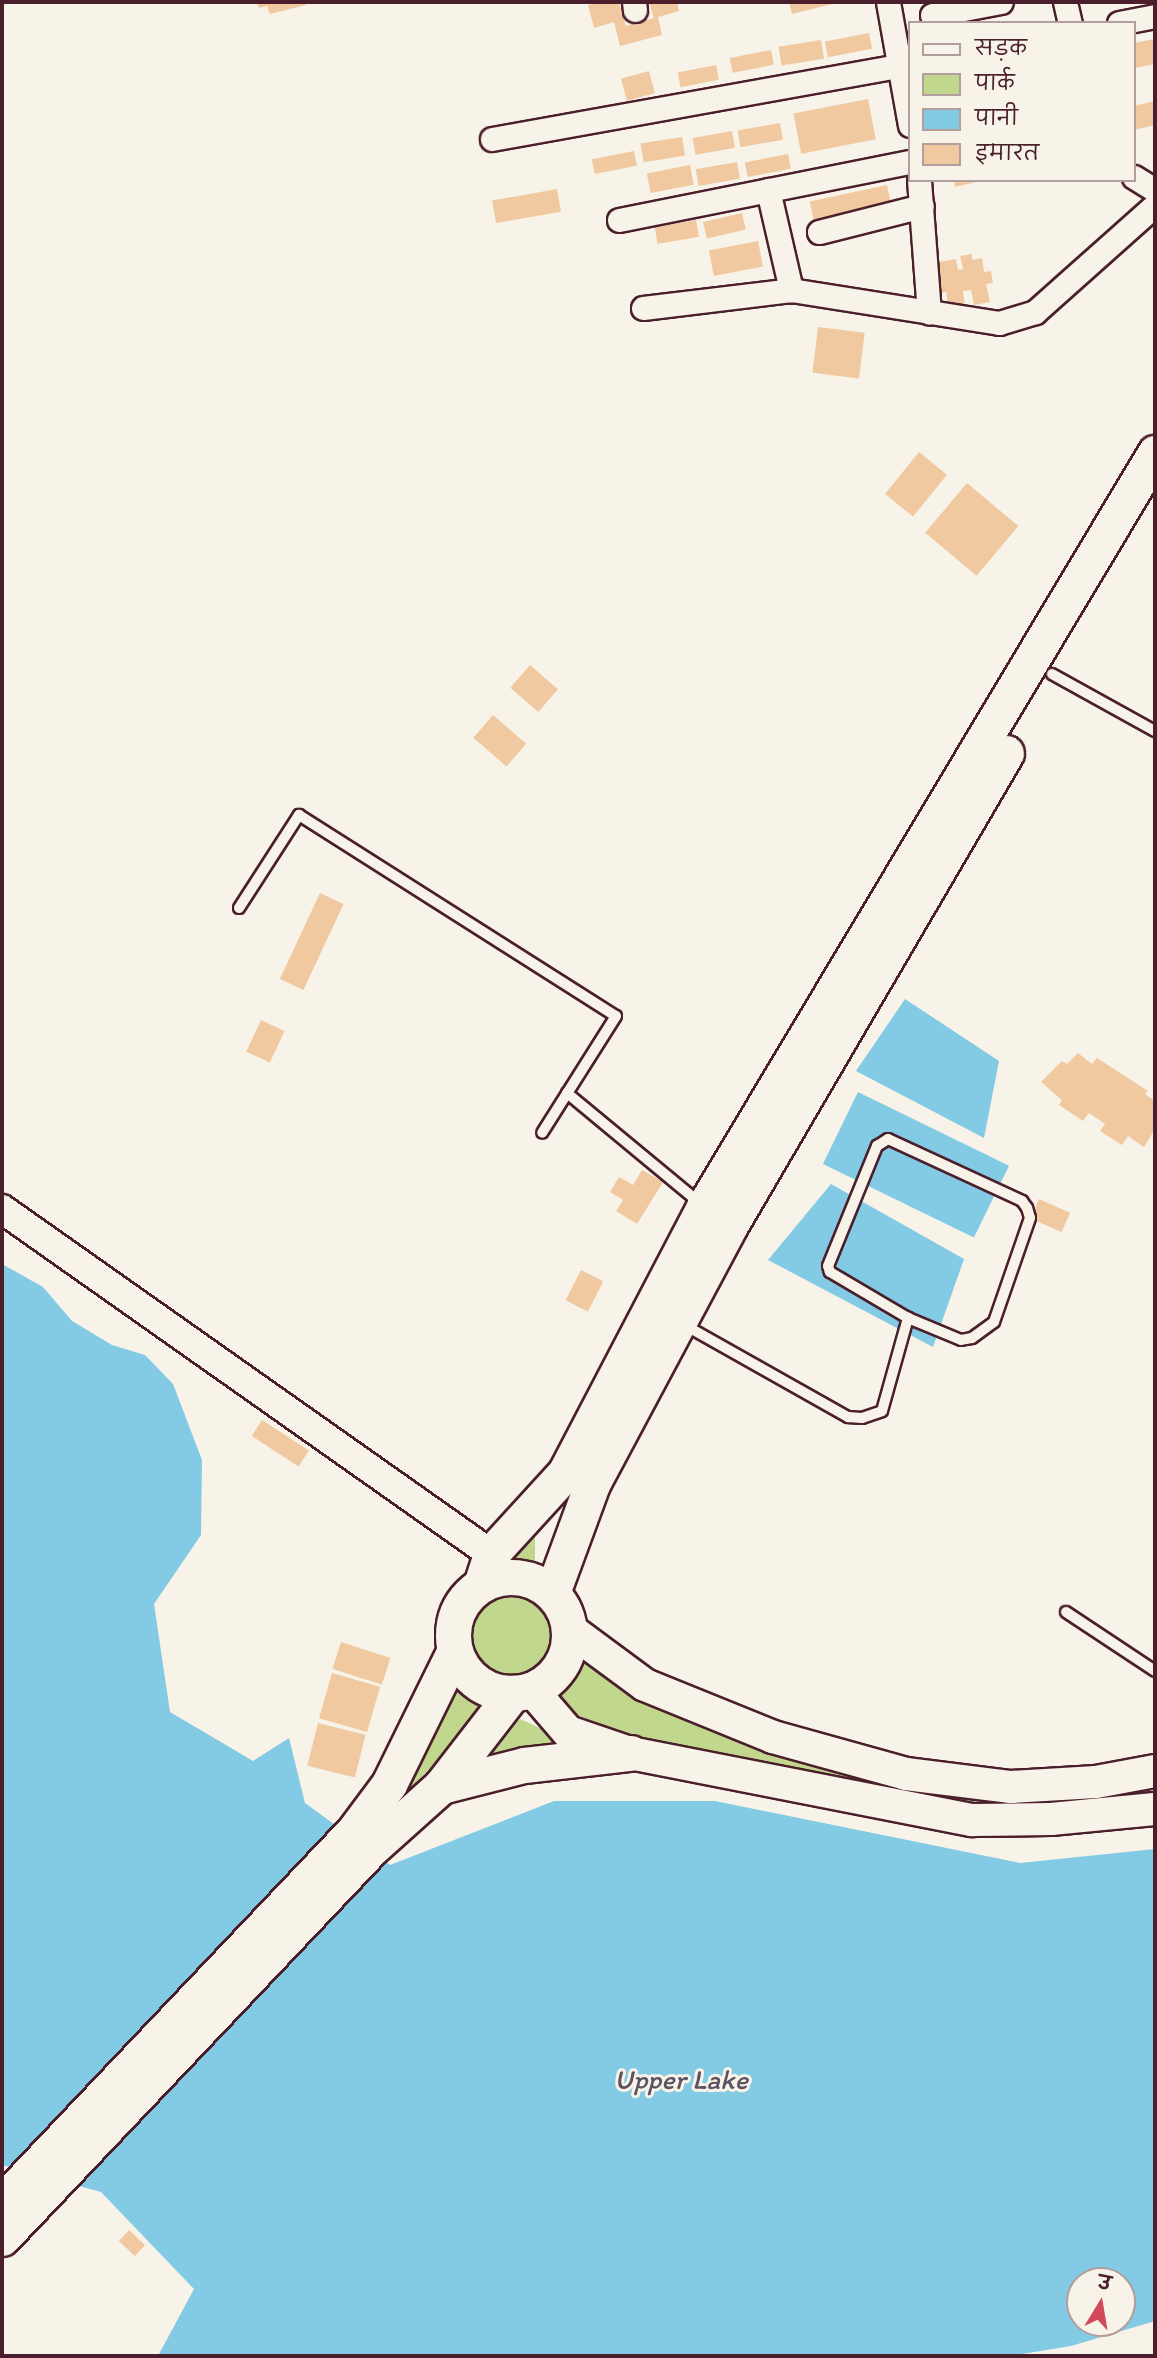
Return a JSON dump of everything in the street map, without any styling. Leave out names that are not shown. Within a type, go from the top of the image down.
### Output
[{"type":"main road","points":[[363,1839],[455,1650],[457,1613],[486,1570],[565,1473],[717,1217],[1155,453]]},
{"type":"main road","points":[[552,1593],[592,1484],[679,1322],[717,1217],[1052,674],[1155,480]]},
{"type":"main road","points":[[4,2224],[363,1839],[441,1786],[522,1691],[561,1665],[569,1629],[564,1609],[552,1593],[518,1577],[486,1570]]},
{"type":"main road","points":[[569,1629],[645,1685],[773,1737],[906,1774],[1011,1787],[1096,1782],[1155,1771]]},
{"type":"main road","points":[[455,1650],[476,1682],[522,1691],[568,1732],[630,1753],[972,1820],[1051,1819],[1155,1809]]},
{"type":"main road","points":[[441,1786],[524,1765],[630,1753]]},
{"type":"street","points":[[888,2],[905,65],[908,101]]},
{"type":"street","points":[[932,15],[1001,2]]},
{"type":"street","points":[[1065,2],[1070,21]]},
{"type":"street","points":[[1129,21],[1155,16]]},
{"type":"street","points":[[492,139],[905,65]]},
{"type":"street","points":[[619,220],[908,162]]},
{"type":"street","points":[[1136,178],[1155,190]]},
{"type":"street","points":[[919,182],[929,313]]},
{"type":"street","points":[[768,190],[792,290]]},
{"type":"street","points":[[643,308],[792,290],[999,323],[1022,319],[1155,205]]},
{"type":"street","points":[[819,232],[922,206]]},
{"type":"street","points":[[2,1209],[486,1570]]},
{"type":"lane","points":[[1052,674],[1155,731]]},
{"type":"lane","points":[[239,908],[299,815],[616,1016],[542,1133]]},
{"type":"lane","points":[[567,1093],[717,1217]]},
{"type":"lane","points":[[888,1139],[1022,1201],[1030,1218],[994,1322],[961,1340],[908,1318],[835,1277],[828,1266],[877,1146],[888,1139]]},
{"type":"lane","points":[[679,1322],[848,1417],[862,1418],[882,1411],[908,1318]]},
{"type":"lane","points":[[1066,1612],[1155,1671]]},
{"type":"green space","points":[[535,1519],[535,1571],[516,1569],[501,1558]]},
{"type":"green space","points":[[513,1597],[529,1601],[542,1609],[550,1622],[554,1638],[550,1654],[542,1667],[529,1675],[513,1679],[497,1675],[484,1667],[476,1654],[472,1638],[476,1622],[484,1609],[497,1601]]},
{"type":"green space","points":[[580,1656],[989,1794],[987,1809],[737,1762],[621,1732],[541,1701]]},
{"type":"green space","points":[[454,1676],[493,1705],[374,1824]]},
{"type":"green space","points":[[520,1719],[579,1743],[536,1746],[474,1758]]},
{"type":"water","points":[[905,999],[999,1061],[984,1138],[856,1071]]},
{"type":"water","points":[[858,1092],[1009,1166],[974,1238],[823,1164]]},
{"type":"water","points":[[831,1184],[964,1259],[933,1347],[768,1260]]},
{"type":"water","name":"Upper Lake","points":[[2,1264],[43,1287],[72,1321],[112,1345],[145,1355],[173,1384],[202,1460],[201,1535],[154,1604],[170,1712],[253,1761],[289,1738],[305,1803],[390,1865],[554,1801],[715,1801],[1020,1863],[1155,1849],[1155,2321],[1136,2327],[1136,2267],[1066,2267],[1066,2337],[1101,2337],[1071,2346],[1010,2356],[158,2356],[194,2289],[101,2192],[2,2165]]},
{"type":"building","points":[[257,2],[305,2],[306,5],[270,14],[267,6],[259,8]]},
{"type":"building","points":[[619,2],[626,26],[654,18],[649,2],[677,2],[679,11],[658,17],[662,35],[620,46],[614,22],[594,28],[588,5]]},
{"type":"building","points":[[789,2],[836,2],[836,3],[792,14]]},
{"type":"building","points":[[869,33],[872,49],[828,57],[825,42]]},
{"type":"building","points":[[1155,39],[1155,64],[1136,68],[1136,43]]},
{"type":"building","points":[[821,40],[824,59],[782,65],[779,47]]},
{"type":"building","points":[[771,50],[774,65],[733,73],[730,58]]},
{"type":"building","points":[[716,65],[719,80],[681,87],[678,72]]},
{"type":"building","points":[[649,71],[655,93],[627,101],[621,79]]},
{"type":"building","points":[[868,99],[876,139],[801,154],[793,114]]},
{"type":"building","points":[[1155,101],[1155,125],[1136,130],[1136,106]]},
{"type":"building","points":[[780,123],[783,140],[741,147],[738,130]]},
{"type":"building","points":[[732,131],[735,148],[696,155],[693,138]]},
{"type":"building","points":[[682,137],[685,156],[643,162],[641,144]]},
{"type":"building","points":[[634,151],[637,166],[595,174],[592,159]]},
{"type":"building","points":[[788,154],[791,169],[748,177],[745,162]]},
{"type":"building","points":[[737,162],[740,179],[699,186],[696,169]]},
{"type":"building","points":[[690,165],[694,185],[651,193],[647,173]]},
{"type":"building","points":[[954,182],[977,182],[955,187]]},
{"type":"building","points":[[887,185],[891,204],[814,220],[810,201]]},
{"type":"building","points":[[557,189],[561,212],[496,223],[492,200]]},
{"type":"building","points":[[742,213],[746,230],[707,239],[703,222]]},
{"type":"building","points":[[696,220],[699,237],[658,244],[655,227]]},
{"type":"building","points":[[758,241],[763,267],[714,276],[709,251]]},
{"type":"building","points":[[972,254],[972,260],[982,258],[984,272],[991,271],[993,283],[986,284],[990,302],[974,305],[971,290],[963,291],[965,307],[949,309],[946,292],[941,293],[939,262],[956,259],[958,270],[963,269],[960,256]]},
{"type":"building","points":[[818,327],[865,333],[859,378],[812,373]]},
{"type":"building","points":[[919,452],[947,475],[913,517],[885,494]]},
{"type":"building","points":[[967,483],[1018,526],[977,576],[925,533]]},
{"type":"building","points":[[530,665],[558,689],[538,712],[510,688]]},
{"type":"building","points":[[493,715],[526,744],[507,767],[473,738]]},
{"type":"building","points":[[320,893],[344,904],[303,990],[280,979]]},
{"type":"building","points":[[261,1020],[285,1031],[270,1063],[246,1052]]},
{"type":"building","points":[[1078,1053],[1092,1064],[1097,1058],[1148,1091],[1145,1094],[1155,1101],[1155,1129],[1144,1147],[1128,1136],[1122,1145],[1100,1131],[1105,1124],[1089,1113],[1083,1121],[1059,1105],[1062,1100],[1041,1082],[1062,1061],[1067,1064]]},
{"type":"building","points":[[642,1170],[663,1182],[637,1224],[616,1211],[623,1200],[610,1192],[619,1177],[633,1185]]},
{"type":"building","points":[[1039,1199],[1070,1213],[1062,1232],[1030,1218]]},
{"type":"building","points":[[581,1270],[603,1281],[588,1312],[566,1300]]},
{"type":"building","points":[[262,1420],[309,1450],[299,1466],[252,1436]]},
{"type":"building","points":[[341,1642],[390,1658],[382,1685],[332,1669]]},
{"type":"building","points":[[332,1673],[380,1687],[367,1732],[319,1718]]},
{"type":"building","points":[[318,1723],[366,1735],[355,1778],[307,1766]]},
{"type":"building","points":[[129,2230],[145,2245],[135,2256],[119,2241]]}]
